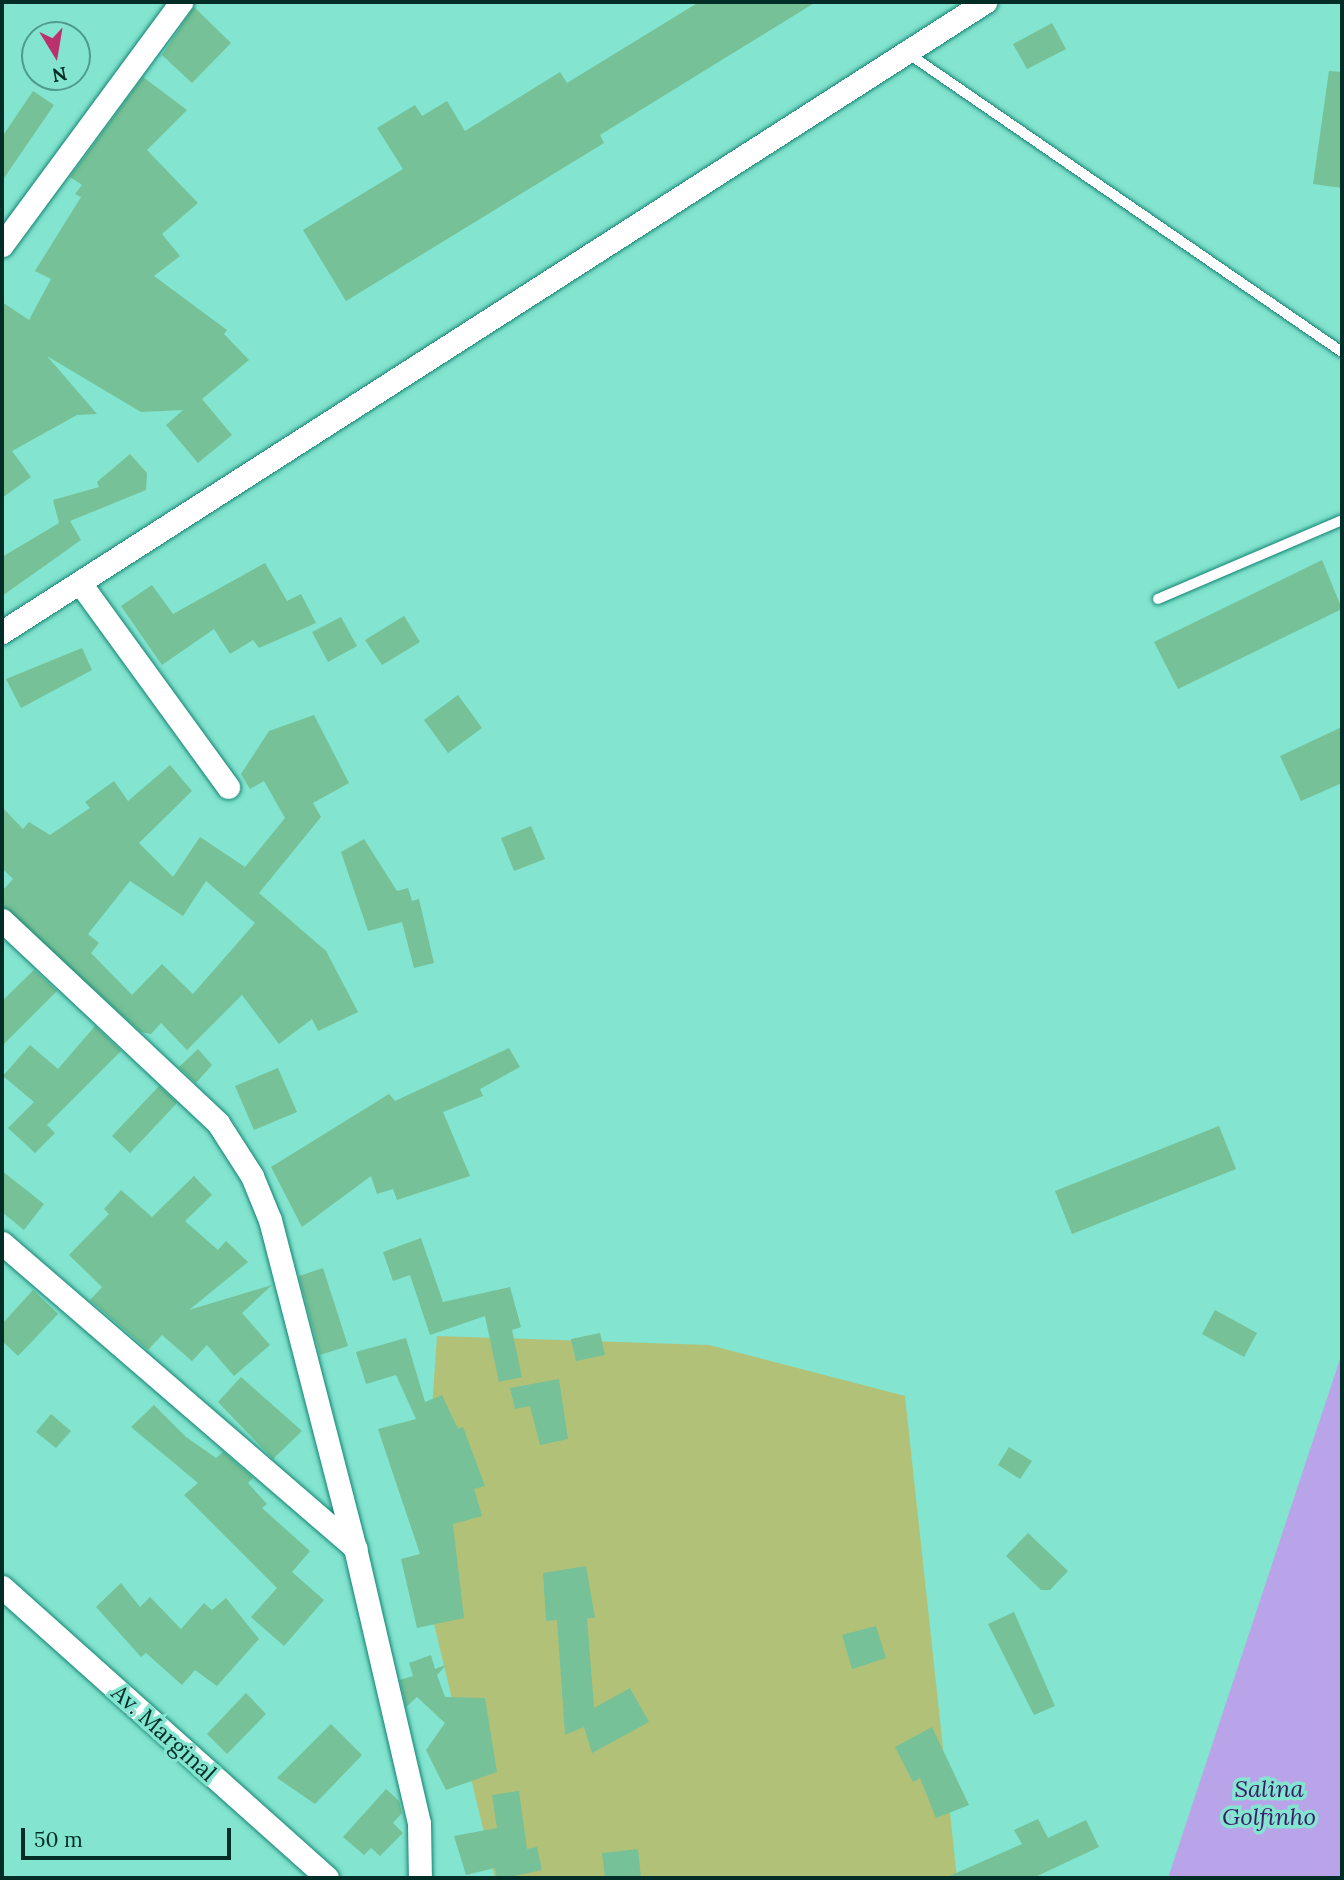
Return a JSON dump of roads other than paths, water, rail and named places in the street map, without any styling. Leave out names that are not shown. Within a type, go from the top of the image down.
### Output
[{"type":"street","points":[[2,245],[181,2]]},
{"type":"street","points":[[2,632],[985,2]]},
{"type":"street","points":[[80,583],[228,787]]},
{"type":"street","points":[[2,920],[218,1123],[252,1176],[270,1220],[355,1548],[419,1823],[420,1878]]},
{"type":"street","points":[[2,1242],[355,1548]]},
{"type":"street","name":"Av. Marginal","points":[[2,1587],[327,1878]]},
{"type":"lane","points":[[906,52],[1342,352]]},
{"type":"lane","points":[[1158,599],[1342,520]]},
{"type":"water","name":"Salina Golfinho","points":[[1342,1353],[1342,1878],[1168,1878]]}]
